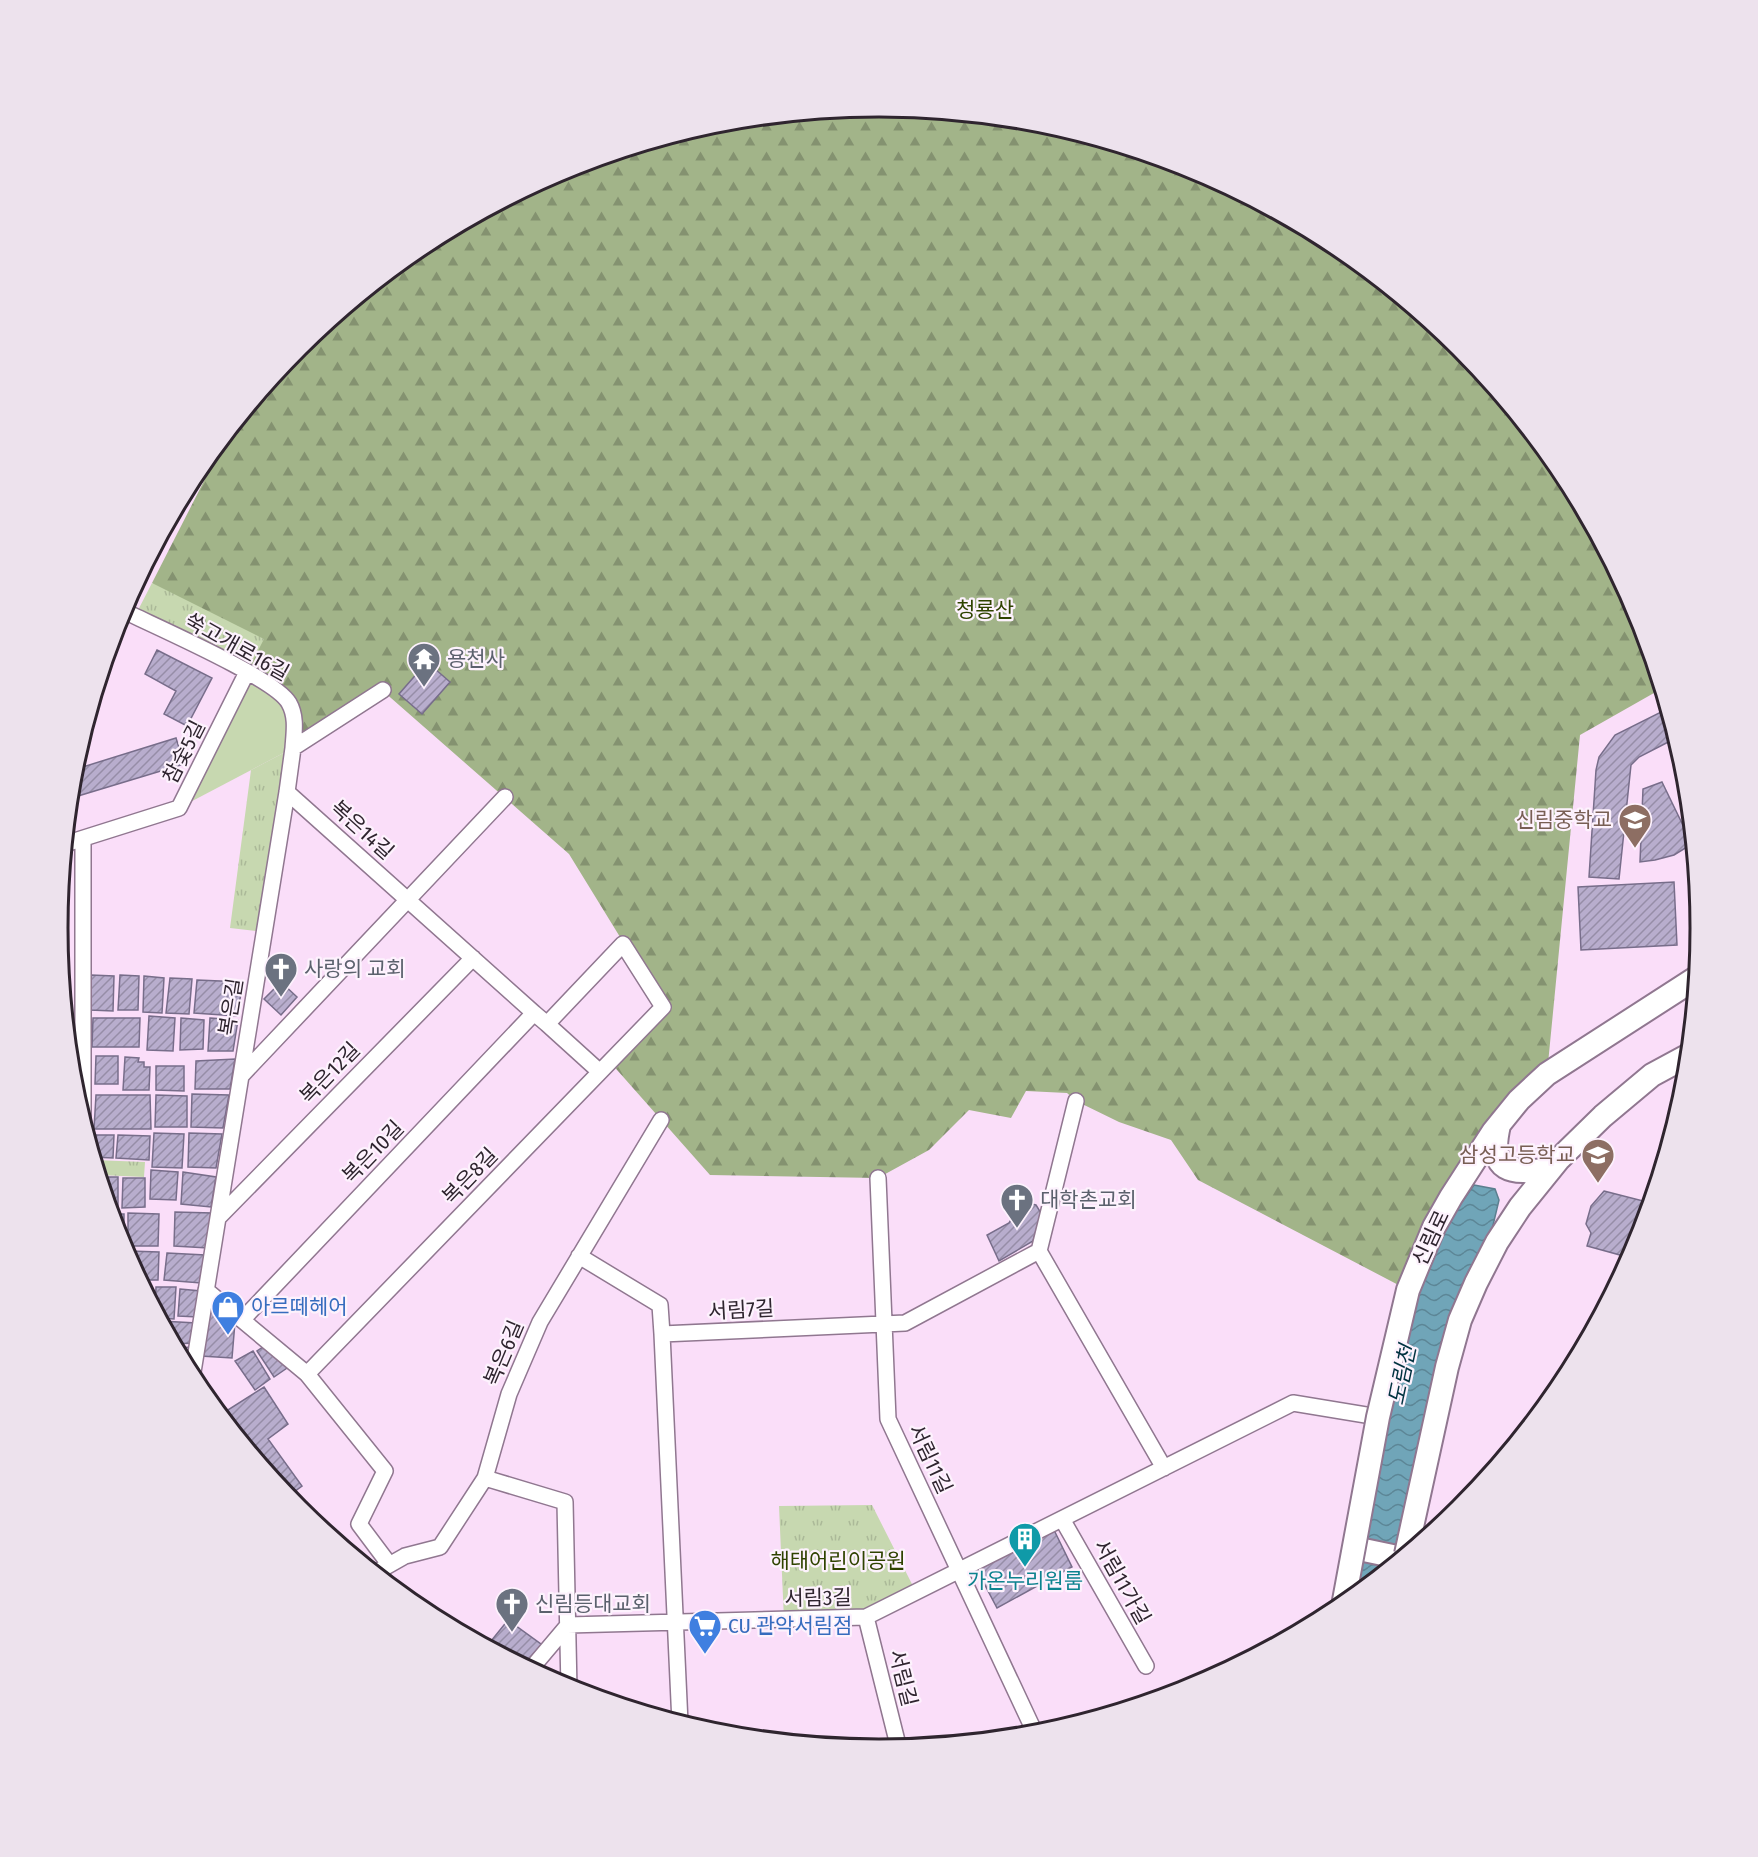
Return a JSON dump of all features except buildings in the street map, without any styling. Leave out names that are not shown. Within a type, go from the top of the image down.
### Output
[{"type":"main road","name":"신림로","points":[[1346,1592],[1378,1417],[1408,1290],[1420,1259],[1451,1197],[1499,1124],[1519,1100],[1547,1074],[1689,983]]},
{"type":"main road","points":[[1408,1544],[1447,1367],[1460,1320],[1497,1242],[1520,1207],[1550,1170],[1611,1109],[1652,1075],[1680,1060]]},
{"type":"main road","points":[[1499,1124],[1496,1158],[1516,1171],[1550,1170]]},
{"type":"main road","points":[[1354,1548],[1393,1556]]},
{"type":"street","name":"쑥고개로16길","points":[[131,614],[271,685],[289,702],[294,720],[293,748]]},
{"type":"street","name":"참숯5길","points":[[72,842],[179,808],[247,672]]},
{"type":"street","points":[[293,748],[383,690]]},
{"type":"street","name":"복은길","points":[[194,1363],[293,748]]},
{"type":"street","name":"복은14길","points":[[287,792],[408,900]]},
{"type":"street","points":[[241,1076],[505,798]]},
{"type":"street","points":[[82,839],[83,1086]]},
{"type":"street","points":[[408,900],[600,1072]]},
{"type":"street","name":"복은8길","points":[[307,1374],[663,1007],[623,944],[547,1024]]},
{"type":"street","name":"복은12길","points":[[218,1218],[473,958]]},
{"type":"street","name":"복은10길","points":[[242,1320],[534,1013]]},
{"type":"street","points":[[1076,1101],[1039,1251],[1164,1468]]},
{"type":"street","name":"복은6길","points":[[381,1569],[405,1556],[440,1548],[484,1478],[509,1394],[540,1322],[661,1120]]},
{"type":"street","name":"서림11길","points":[[878,1178],[888,1419],[1031,1725]]},
{"type":"street","name":"서림7길","points":[[662,1334],[905,1323],[1039,1251]]},
{"type":"street","points":[[579,1256],[660,1305],[680,1714]]},
{"type":"street","points":[[206,1290],[307,1374],[385,1471],[359,1524],[389,1564]]},
{"type":"street","name":"서림3길","points":[[568,1625],[866,1617],[1293,1403],[1378,1417]]},
{"type":"street","points":[[484,1478],[565,1502],[569,1678]]},
{"type":"street","name":"서림11가길","points":[[1062,1519],[1146,1666]]},
{"type":"street","name":"서림길","points":[[866,1617],[897,1739]]},
{"type":"street","points":[[536,1663],[568,1625]]},
{"type":"green space","name":"청룡산","points":[[879,117],[932,119],[985,124],[1037,133],[1140,160],[1190,179],[1285,226],[1330,254],[1373,285],[1414,318],[1489,393],[1523,434],[1554,478],[1607,570],[1629,618],[1655,692],[1580,735],[1547,1074],[1519,1100],[1408,1290],[1198,1180],[1171,1140],[1119,1122],[1076,1101],[1067,1093],[1026,1091],[1011,1118],[969,1110],[929,1150],[878,1178],[710,1175],[610,1062],[663,1007],[569,854],[383,691],[293,748],[294,714],[152,583],[210,470],[235,434],[269,393],[344,318],[428,254],[473,226],[568,179],[618,160],[669,145],[773,124]]},
{"type":"green space","points":[[152,583],[264,639],[247,672],[135,616]]},
{"type":"green space","points":[[247,672],[281,693],[293,748],[179,808]]},
{"type":"green space","points":[[293,748],[265,932],[230,928],[251,770]]},
{"type":"green space","points":[[102,1160],[145,1162],[144,1177],[107,1175]]},
{"type":"green space","name":"해태어린이공원","points":[[872,1505],[916,1592],[866,1617],[784,1620],[779,1506]]},
{"type":"water","name":"도림천","points":[[1474,1185],[1495,1189],[1499,1200],[1490,1238],[1468,1272],[1451,1316],[1401,1549],[1353,1587],[1413,1295],[1443,1229]]},
{"type":"place","name":"용천사","points":[[424,688]]},
{"type":"place","name":"신림중학교","points":[[1635,849]]},
{"type":"place","name":"사랑의 교회","points":[[281,998]]},
{"type":"place","name":"삼성고등학교","points":[[1598,1184]]},
{"type":"place","name":"대학촌교회","points":[[1017,1229]]},
{"type":"place","name":"아르떼헤어","points":[[228,1336]]},
{"type":"place","name":"가온누리원룸","points":[[1025,1568]]},
{"type":"place","name":"신림등대교회","points":[[512,1633]]},
{"type":"place","name":"CU 관악서림점","points":[[705,1655]]}]
